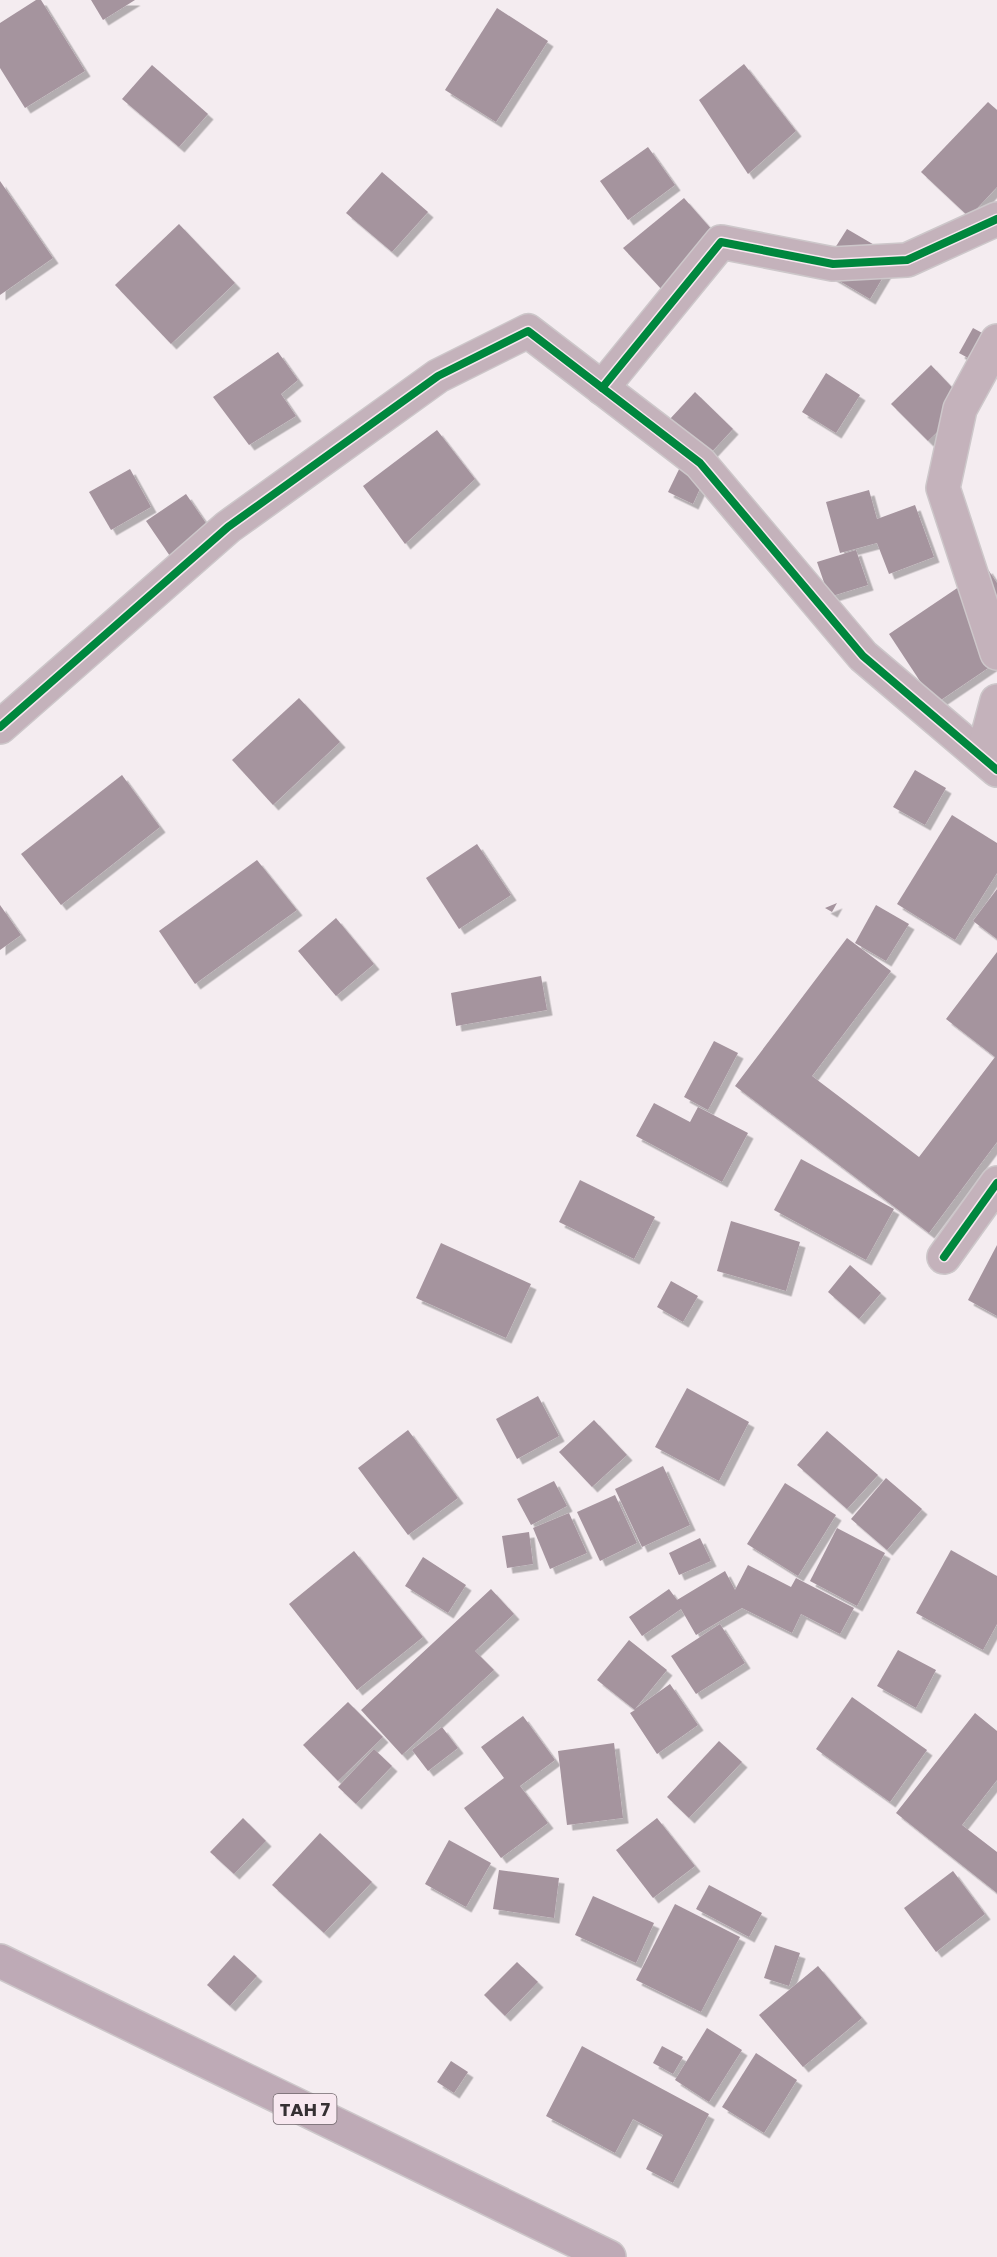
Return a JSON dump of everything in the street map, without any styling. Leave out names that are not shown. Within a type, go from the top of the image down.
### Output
[{"type":"highway","name":"TAH 7","points":[[0,1961],[609,2257]]},
{"type":"street","points":[[602,388],[721,242],[833,264],[907,260],[997,219]]},
{"type":"street","points":[[0,727],[228,527],[438,376],[528,331],[700,463],[863,656],[990,764]]},
{"type":"street","points":[[997,341],[960,409],[943,488],[997,653]]},
{"type":"street","points":[[990,764],[997,701]]},
{"type":"street","points":[[944,1257],[997,1183]]},
{"type":"building","points":[[36,0],[41,0],[85,71],[25,108],[0,68],[0,23]]},
{"type":"building","points":[[91,0],[135,0],[103,20]]},
{"type":"building","points":[[497,8],[548,41],[496,122],[445,90]]},
{"type":"building","points":[[744,64],[796,131],[748,174],[699,100]]},
{"type":"building","points":[[152,65],[208,114],[179,147],[122,99]]},
{"type":"building","points":[[988,102],[997,110],[997,187],[969,217],[921,172]]},
{"type":"building","points":[[648,147],[675,185],[628,220],[600,181]]},
{"type":"building","points":[[382,172],[428,212],[392,252],[346,213]]},
{"type":"building","points":[[0,181],[53,258],[0,295]]},
{"type":"building","points":[[684,198],[721,240],[665,293],[623,248]]},
{"type":"building","points":[[179,224],[235,283],[171,344],[115,285]]},
{"type":"building","points":[[847,229],[895,257],[870,299],[821,270]]},
{"type":"building","points":[[973,328],[997,341],[997,374],[959,353]]},
{"type":"building","points":[[278,352],[298,380],[281,394],[296,416],[249,445],[213,397]]},
{"type":"building","points":[[931,365],[967,403],[928,441],[891,404]]},
{"type":"building","points":[[826,373],[860,395],[836,433],[802,412]]},
{"type":"building","points":[[695,392],[733,429],[707,457],[669,420]]},
{"type":"building","points":[[437,430],[475,479],[405,544],[363,486]]},
{"type":"building","points":[[683,461],[707,473],[693,504],[668,492]]},
{"type":"building","points":[[130,469],[151,507],[111,530],[89,492]]},
{"type":"building","points":[[869,490],[877,519],[915,505],[934,557],[889,574],[877,543],[840,553],[826,502]]},
{"type":"building","points":[[186,494],[212,532],[172,559],[146,521]]},
{"type":"building","points":[[856,550],[868,585],[829,597],[817,562]]},
{"type":"building","points":[[987,568],[997,583],[997,662],[935,704],[889,634]]},
{"type":"building","points":[[299,698],[340,742],[273,805],[232,760]]},
{"type":"building","points":[[915,770],[946,788],[925,825],[893,807]]},
{"type":"building","points":[[122,775],[160,827],[61,905],[21,854]]},
{"type":"building","points":[[952,815],[997,843],[997,873],[955,940],[897,904]]},
{"type":"building","points":[[477,844],[511,895],[459,929],[426,878]]},
{"type":"building","points":[[257,860],[297,910],[195,984],[159,931]]},
{"type":"building","points":[[997,889],[997,939],[973,921]]},
{"type":"building","points":[[837,903],[832,912],[825,908]]},
{"type":"building","points":[[0,905],[21,935],[0,950]]},
{"type":"building","points":[[876,905],[909,924],[886,961],[855,943]]},
{"type":"building","points":[[336,918],[374,964],[336,996],[298,951]]},
{"type":"building","points":[[847,938],[891,971],[812,1076],[919,1157],[995,1057],[946,1019],[997,952],[997,1142],[929,1233],[735,1086]]},
{"type":"building","points":[[541,976],[547,1010],[456,1026],[451,993]]},
{"type":"building","points":[[714,1041],[738,1053],[708,1110],[684,1097]]},
{"type":"building","points":[[654,1103],[690,1122],[698,1107],[748,1133],[722,1182],[636,1136]]},
{"type":"building","points":[[801,1159],[894,1209],[866,1260],[774,1210]]},
{"type":"building","points":[[580,1180],[655,1217],[634,1259],[559,1222]]},
{"type":"building","points":[[731,1221],[800,1242],[786,1291],[717,1271]]},
{"type":"building","points":[[441,1243],[531,1284],[506,1338],[416,1298]]},
{"type":"building","points":[[997,1245],[997,1316],[968,1300]]},
{"type":"building","points":[[850,1265],[881,1293],[859,1319],[828,1292]]},
{"type":"building","points":[[671,1281],[698,1296],[683,1322],[657,1307]]},
{"type":"building","points":[[687,1388],[749,1422],[719,1481],[655,1447]]},
{"type":"building","points":[[538,1396],[559,1436],[517,1459],[496,1419]]},
{"type":"building","points":[[594,1420],[627,1455],[592,1487],[559,1452]]},
{"type":"building","points":[[408,1430],[458,1498],[408,1535],[358,1468]]},
{"type":"building","points":[[827,1431],[878,1475],[847,1509],[797,1465]]},
{"type":"building","points":[[663,1466],[690,1525],[642,1547],[615,1489]]},
{"type":"building","points":[[886,1478],[922,1509],[887,1550],[851,1519]]},
{"type":"building","points":[[554,1481],[567,1506],[531,1525],[517,1499]]},
{"type":"building","points":[[785,1483],[836,1515],[798,1576],[747,1544]]},
{"type":"building","points":[[615,1495],[637,1543],[600,1561],[577,1512]]},
{"type":"building","points":[[569,1513],[587,1553],[550,1569],[533,1528]]},
{"type":"building","points":[[837,1528],[885,1553],[857,1606],[810,1581]]},
{"type":"building","points":[[529,1532],[533,1564],[507,1568],[502,1536]]},
{"type":"building","points":[[700,1538],[711,1561],[679,1575],[669,1553]]},
{"type":"building","points":[[951,1550],[997,1576],[997,1624],[983,1650],[916,1613]]},
{"type":"building","points":[[354,1551],[423,1637],[357,1690],[289,1604]]},
{"type":"building","points":[[423,1557],[466,1585],[448,1613],[405,1586]]},
{"type":"building","points":[[748,1565],[791,1587],[796,1578],[854,1608],[840,1634],[801,1614],[792,1633],[742,1608],[696,1635],[681,1609],[642,1636],[629,1617],[669,1589],[677,1600],[725,1571],[735,1590]]},
{"type":"building","points":[[491,1589],[514,1614],[475,1651],[494,1670],[402,1755],[361,1710]]},
{"type":"building","points":[[720,1624],[745,1663],[696,1694],[671,1656]]},
{"type":"building","points":[[629,1640],[667,1670],[635,1709],[670,1684],[698,1725],[657,1754],[630,1713],[635,1710],[597,1680]]},
{"type":"building","points":[[898,1650],[936,1670],[916,1708],[877,1686]]},
{"type":"building","points":[[852,1697],[927,1750],[890,1802],[816,1749]]},
{"type":"building","points":[[348,1702],[383,1737],[338,1781],[303,1745]]},
{"type":"building","points":[[975,1713],[997,1731],[997,1780],[962,1825],[997,1852],[997,1893],[896,1813]]},
{"type":"building","points":[[523,1716],[555,1760],[520,1786],[548,1823],[501,1858],[464,1808],[504,1778],[481,1747]]},
{"type":"building","points":[[442,1727],[458,1748],[428,1771],[412,1750]]},
{"type":"building","points":[[719,1741],[742,1762],[689,1818],[667,1797]]},
{"type":"building","points":[[614,1743],[623,1818],[567,1825],[558,1751]]},
{"type":"building","points":[[374,1749],[392,1766],[356,1804],[338,1787]]},
{"type":"building","points":[[243,1818],[266,1841],[234,1874],[210,1852]]},
{"type":"building","points":[[657,1818],[695,1866],[653,1898],[616,1850]]},
{"type":"building","points":[[320,1833],[372,1882],[324,1933],[272,1885]]},
{"type":"building","points":[[449,1840],[491,1863],[466,1907],[425,1884]]},
{"type":"building","points":[[499,1870],[559,1878],[554,1918],[493,1909]]},
{"type":"building","points":[[953,1871],[985,1914],[936,1952],[904,1908]]},
{"type":"building","points":[[709,1885],[762,1913],[749,1937],[696,1909]]},
{"type":"building","points":[[593,1896],[654,1923],[636,1963],[575,1935]]},
{"type":"building","points":[[675,1904],[740,1937],[701,2012],[636,1980]]},
{"type":"building","points":[[775,1945],[800,1953],[789,1986],[764,1978]]},
{"type":"building","points":[[234,1955],[257,1976],[230,2006],[207,1985]]},
{"type":"building","points":[[517,1962],[538,1982],[505,2016],[484,1995]]},
{"type":"building","points":[[818,1966],[862,2018],[803,2067],[759,2015]]},
{"type":"building","points":[[707,2028],[742,2050],[709,2102],[675,2080]]},
{"type":"building","points":[[582,2046],[709,2114],[673,2183],[646,2169],[663,2135],[633,2119],[615,2153],[546,2116]]},
{"type":"building","points":[[662,2046],[683,2057],[673,2074],[653,2063]]},
{"type":"building","points":[[756,2053],[797,2080],[764,2133],[722,2107]]},
{"type":"building","points":[[451,2061],[468,2072],[454,2093],[437,2082]]},
{"type":"cycle path","points":[[602,388],[721,242],[833,264],[907,260],[997,219]]},
{"type":"cycle path","points":[[0,727],[228,527],[438,376],[528,331],[700,463],[863,656],[997,770]]},
{"type":"cycle path","points":[[944,1257],[997,1183]]}]
